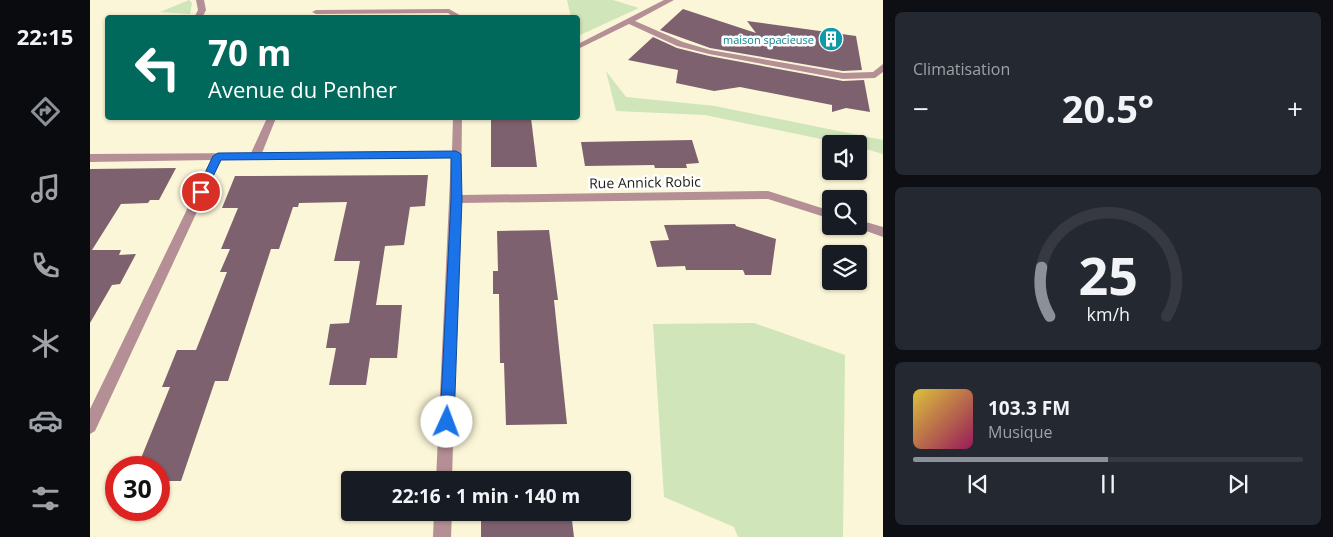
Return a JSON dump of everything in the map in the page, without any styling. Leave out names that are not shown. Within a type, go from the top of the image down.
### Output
[{"type":"street","points":[[200,0],[202,10],[200,15]]},
{"type":"street","points":[[320,0],[315,15],[449,11],[456,15]]},
{"type":"street","points":[[580,46],[670,0]]},
{"type":"street","points":[[628,21],[680,44],[843,76],[876,75],[883,67]]},
{"type":"street","points":[[255,156],[270,120]]},
{"type":"street","points":[[444,471],[458,120]]},
{"type":"street","points":[[90,158],[456,154]]},
{"type":"street","points":[[90,426],[218,156]]},
{"type":"street","name":"Rue Annick Robic","points":[[456,199],[768,195],[822,212]]},
{"type":"street","points":[[867,227],[883,232]]},
{"type":"street","points":[[442,537],[443,521]]},
{"type":"green space","points":[[189,0],[192,3],[190,14],[160,12]]},
{"type":"green space","points":[[567,0],[613,0],[639,8],[580,35],[580,15],[571,15]]},
{"type":"green space","points":[[606,71],[626,97],[715,106],[858,135],[822,135],[822,139],[705,115],[616,111]]},
{"type":"green space","points":[[867,137],[883,140],[883,154],[867,149]]},
{"type":"green space","points":[[754,323],[845,355],[843,537],[738,537],[734,527],[664,497],[653,324]]},
{"type":"building","points":[[683,9],[756,33],[747,21],[856,36],[862,70],[843,71],[710,48],[660,30]]},
{"type":"building","points":[[653,37],[677,48],[709,56],[843,81],[864,80],[870,112],[846,108],[832,112],[832,105],[740,87],[714,91],[676,83],[678,70],[628,60]]},
{"type":"building","points":[[491,120],[531,120],[537,167],[491,167]]},
{"type":"building","points":[[692,140],[699,163],[686,164],[687,168],[655,168],[654,165],[585,166],[581,142]]},
{"type":"building","points":[[176,168],[159,200],[150,200],[148,203],[121,204],[92,250],[121,250],[119,255],[136,254],[120,284],[112,285],[90,323],[90,169]]},
{"type":"building","points":[[428,175],[425,206],[410,207],[404,245],[385,246],[376,305],[402,305],[397,358],[370,358],[366,385],[329,385],[336,348],[326,348],[330,324],[349,323],[360,261],[334,261],[347,202],[299,203],[298,207],[293,207],[279,249],[271,249],[228,381],[215,381],[181,481],[170,481],[170,456],[142,456],[170,387],[162,387],[177,350],[196,350],[227,272],[220,272],[230,249],[221,249],[238,208],[222,208],[235,176]]},
{"type":"building","points":[[735,224],[736,226],[776,239],[771,275],[745,275],[743,270],[686,270],[685,266],[657,267],[650,241],[669,240],[664,225]]},
{"type":"building","points":[[549,230],[558,300],[554,300],[567,424],[506,425],[504,363],[500,363],[499,294],[493,294],[493,271],[498,271],[497,231]]},
{"type":"building","points":[[481,521],[572,521],[574,537],[481,537]]},
{"type":"place","name":"maison spacieuse","points":[[831,39]]},
{"type":"route","points":[[201,192],[218,156],[456,154],[456,199],[447,422]]}]
